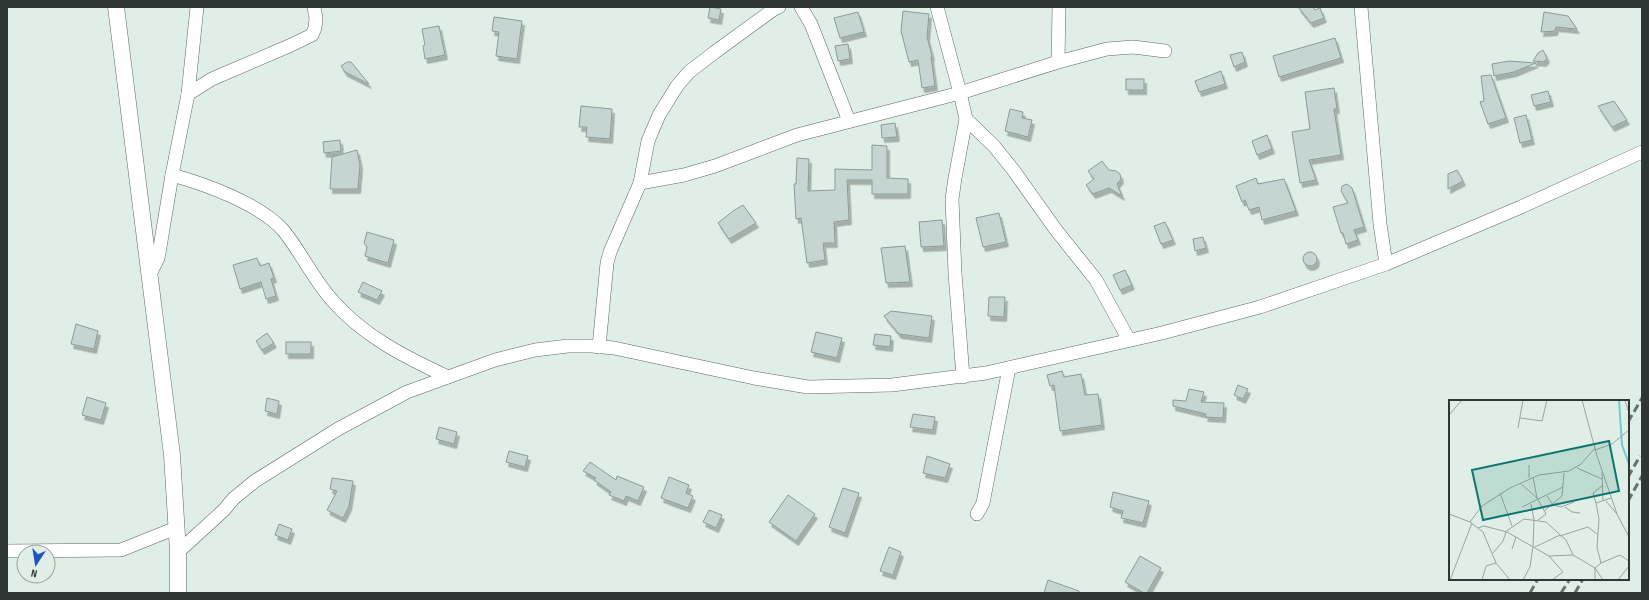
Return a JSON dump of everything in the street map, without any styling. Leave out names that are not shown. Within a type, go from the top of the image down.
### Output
[{"type":"street","points":[[116,7],[172,455],[178,552],[178,593]]},
{"type":"street","points":[[150,274],[158,258],[188,94],[197,7]]},
{"type":"street","points":[[188,94],[212,79],[312,35],[315,28],[316,18],[314,7]]},
{"type":"street","points":[[599,347],[607,263],[610,252],[640,183],[648,141],[659,116],[676,86],[689,72],[774,9],[779,7]]},
{"type":"street","points":[[801,7],[811,24],[849,121]]},
{"type":"street","points":[[937,7],[966,120],[952,199],[955,274],[963,377]]},
{"type":"street","points":[[1058,62],[1059,7]]},
{"type":"street","points":[[1361,7],[1380,224],[1386,264]]},
{"type":"street","points":[[640,183],[684,175],[715,166],[797,135],[960,93],[1058,62],[1107,49],[1133,47],[1165,51]]},
{"type":"street","points":[[966,120],[994,146],[1014,171],[1056,230],[1096,280],[1129,340]]},
{"type":"street","points":[[178,552],[224,510],[242,491],[255,481],[376,408],[407,392],[495,360],[535,350],[568,346],[599,347],[614,348],[779,383],[808,387],[892,385],[963,377],[1009,368],[1129,340],[1260,307],[1386,264],[1642,152]]},
{"type":"street","points":[[172,175],[207,185],[246,204],[268,218],[282,230],[332,300],[358,326],[388,347],[448,377]]},
{"type":"street","points":[[977,514],[983,503],[1009,368]]},
{"type":"street","points":[[7,551],[121,550],[176,528]]},
{"type":"building","points":[[710,7],[721,9],[719,20],[708,18]]},
{"type":"building","points":[[1298,7],[1313,7],[1315,10],[1320,8],[1324,18],[1311,23]]},
{"type":"building","points":[[903,11],[929,14],[927,37],[932,56],[935,86],[922,88],[918,60],[909,62],[901,31]]},
{"type":"building","points":[[858,12],[864,32],[840,38],[834,18]]},
{"type":"building","points":[[1544,12],[1568,16],[1577,29],[1556,27],[1555,31],[1541,32]]},
{"type":"building","points":[[494,17],[522,21],[517,59],[496,56],[499,32],[492,31]]},
{"type":"building","points":[[439,26],[445,55],[425,59],[423,46],[425,45],[422,29]]},
{"type":"building","points":[[1335,38],[1341,58],[1279,77],[1273,56]]},
{"type":"building","points":[[848,44],[850,59],[838,61],[835,46]]},
{"type":"building","points":[[1543,50],[1547,58],[1544,62],[1533,61],[1538,53]]},
{"type":"building","points":[[1242,52],[1245,62],[1234,67],[1230,55]]},
{"type":"building","points":[[1509,61],[1536,63],[1514,72],[1494,76],[1492,64]]},
{"type":"building","points":[[347,62],[351,62],[369,84],[345,72],[341,66]]},
{"type":"building","points":[[1221,71],[1225,84],[1199,92],[1195,81]]},
{"type":"building","points":[[1491,75],[1506,118],[1488,124],[1480,102],[1484,101],[1481,76]]},
{"type":"building","points":[[1126,79],[1144,79],[1144,90],[1126,90]]},
{"type":"building","points":[[1334,88],[1337,109],[1334,109],[1341,155],[1309,160],[1316,180],[1300,183],[1292,132],[1310,129],[1305,92]]},
{"type":"building","points":[[1548,91],[1551,102],[1534,106],[1531,95]]},
{"type":"building","points":[[1614,101],[1627,120],[1612,127],[1598,106]]},
{"type":"building","points":[[581,106],[612,109],[610,139],[586,137],[587,127],[579,127]]},
{"type":"building","points":[[1010,109],[1023,112],[1022,118],[1032,120],[1028,137],[1005,131]]},
{"type":"building","points":[[1526,115],[1532,140],[1520,143],[1514,118]]},
{"type":"building","points":[[895,123],[897,137],[882,138],[881,125]]},
{"type":"building","points":[[1267,135],[1272,149],[1257,155],[1252,141]]},
{"type":"building","points":[[340,140],[341,151],[324,153],[323,142]]},
{"type":"building","points":[[872,145],[887,146],[887,178],[908,179],[908,194],[872,194],[872,180],[847,180],[849,220],[834,222],[835,243],[823,243],[825,260],[807,263],[801,218],[796,219],[794,184],[796,184],[797,158],[809,159],[808,191],[835,190],[835,169],[872,170]]},
{"type":"building","points":[[357,150],[360,165],[358,189],[330,189],[332,157]]},
{"type":"building","points":[[1102,161],[1109,170],[1116,171],[1120,174],[1121,179],[1117,184],[1122,196],[1109,188],[1093,194],[1086,185],[1094,179],[1088,171]]},
{"type":"building","points":[[1457,170],[1463,181],[1448,189],[1448,174]]},
{"type":"building","points":[[1256,178],[1258,184],[1284,179],[1296,211],[1262,220],[1259,207],[1249,210],[1245,200],[1242,202],[1236,186]]},
{"type":"building","points":[[1347,184],[1352,188],[1364,227],[1354,230],[1358,240],[1346,244],[1333,207],[1348,203],[1341,191],[1342,186]]},
{"type":"building","points":[[743,205],[756,223],[729,239],[718,223]]},
{"type":"building","points":[[999,213],[1006,242],[983,247],[976,218]]},
{"type":"building","points":[[942,220],[944,246],[921,247],[919,222]]},
{"type":"building","points":[[1165,222],[1173,240],[1161,244],[1154,226]]},
{"type":"building","points":[[367,232],[394,240],[388,263],[365,256],[367,247],[364,243]]},
{"type":"building","points":[[1203,237],[1206,248],[1195,251],[1193,239]]},
{"type":"building","points":[[905,246],[910,282],[886,283],[881,248]]},
{"type":"building","points":[[1310,252],[1315,254],[1317,259],[1315,264],[1310,266],[1305,264],[1303,259],[1305,254]]},
{"type":"building","points":[[257,258],[260,266],[269,263],[274,278],[271,279],[276,296],[266,299],[261,282],[240,289],[233,265]]},
{"type":"building","points":[[1125,270],[1132,285],[1120,290],[1113,275]]},
{"type":"building","points":[[363,282],[382,291],[377,300],[358,292]]},
{"type":"building","points":[[989,297],[1005,297],[1004,317],[988,316]]},
{"type":"building","points":[[891,311],[932,316],[929,338],[899,334],[884,316]]},
{"type":"building","points":[[76,324],[98,331],[94,349],[71,344]]},
{"type":"building","points":[[816,332],[842,338],[837,358],[811,352]]},
{"type":"building","points":[[267,333],[274,343],[262,350],[256,341]]},
{"type":"building","points":[[875,334],[891,336],[890,347],[873,345]]},
{"type":"building","points":[[286,342],[311,342],[311,354],[286,354]]},
{"type":"building","points":[[1062,371],[1064,377],[1081,374],[1085,395],[1098,394],[1102,425],[1060,431],[1054,385],[1050,386],[1047,375]]},
{"type":"building","points":[[1238,385],[1248,389],[1243,399],[1234,395]]},
{"type":"building","points":[[1189,389],[1204,392],[1201,402],[1224,403],[1223,418],[1205,417],[1206,414],[1173,406],[1173,400],[1186,401]]},
{"type":"building","points":[[87,397],[106,403],[101,420],[82,415]]},
{"type":"building","points":[[267,398],[279,401],[277,414],[265,411]]},
{"type":"building","points":[[913,414],[935,417],[933,430],[910,427]]},
{"type":"building","points":[[439,427],[457,432],[454,444],[436,439]]},
{"type":"building","points":[[509,451],[528,456],[525,467],[506,462]]},
{"type":"building","points":[[927,456],[950,464],[945,478],[923,473]]},
{"type":"building","points":[[590,462],[616,480],[617,476],[644,487],[638,501],[626,496],[624,501],[609,495],[611,492],[594,480],[596,478],[583,471]]},
{"type":"building","points":[[669,477],[689,485],[686,493],[693,496],[688,508],[661,498]]},
{"type":"building","points":[[332,478],[353,481],[349,506],[343,518],[327,510],[337,491],[330,489]]},
{"type":"building","points":[[843,488],[859,493],[845,533],[829,527]]},
{"type":"building","points":[[1113,492],[1149,501],[1143,523],[1121,518],[1123,511],[1110,507]]},
{"type":"building","points":[[788,495],[815,514],[796,541],[769,522]]},
{"type":"building","points":[[709,510],[722,515],[716,528],[703,522]]},
{"type":"building","points":[[279,524],[292,529],[288,540],[275,535]]},
{"type":"building","points":[[889,547],[901,552],[893,575],[880,571]]},
{"type":"building","points":[[1140,556],[1161,568],[1147,593],[1144,593],[1125,582]]},
{"type":"building","points":[[1048,580],[1079,591],[1079,593],[1044,593]]},
{"type":"railway","points":[[1629,420],[1642,398]]},
{"type":"railway","points":[[1629,475],[1640,456]]},
{"type":"railway","points":[[1629,499],[1642,476]]},
{"type":"railway","points":[[1530,593],[1537,580]]},
{"type":"railway","points":[[1561,593],[1569,580]]},
{"type":"railway","points":[[1575,593],[1582,580]]}]
